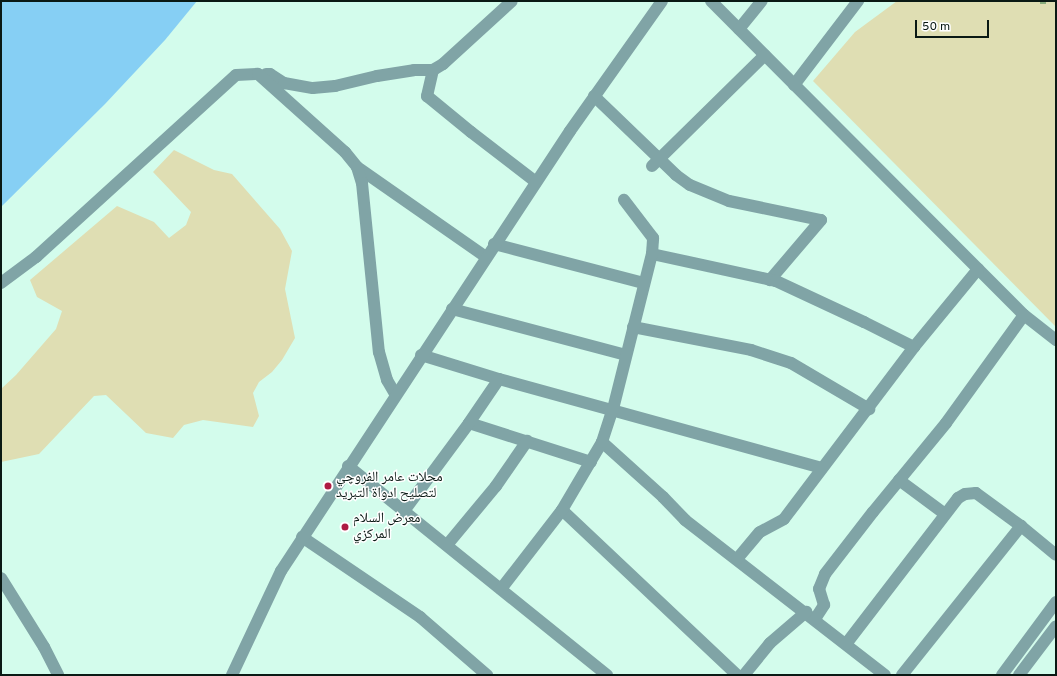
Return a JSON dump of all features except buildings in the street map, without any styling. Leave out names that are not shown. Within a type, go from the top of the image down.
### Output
[{"type":"street","points":[[1,283],[36,257],[236,75],[270,74],[284,83],[312,88],[334,86],[377,76],[414,70],[433,70],[443,64],[512,1]]},
{"type":"street","points":[[232,675],[281,570],[302,537],[494,244],[594,96],[662,1]]},
{"type":"street","points":[[711,1],[1024,315],[1056,340]]},
{"type":"street","points":[[739,29],[762,1]]},
{"type":"street","points":[[794,85],[858,1]]},
{"type":"street","points":[[656,162],[765,56]]},
{"type":"street","points":[[433,70],[427,96],[536,182]]},
{"type":"street","points":[[258,74],[345,152],[357,167],[486,257]]},
{"type":"street","points":[[594,96],[656,162],[690,185],[729,201],[821,220],[770,280]]},
{"type":"street","points":[[357,167],[362,183],[379,352],[387,380],[396,394]]},
{"type":"street","points":[[501,589],[562,510],[602,442],[613,409],[652,254],[653,238],[624,200]]},
{"type":"street","points":[[494,244],[644,283]]},
{"type":"street","points":[[652,254],[770,280],[864,322],[914,347]]},
{"type":"street","points":[[737,559],[760,532],[784,519],[869,409],[914,347],[978,269]]},
{"type":"street","points":[[452,309],[626,355]]},
{"type":"street","points":[[744,675],[770,643],[824,605],[819,589],[825,574],[946,423],[1024,315]]},
{"type":"street","points":[[633,327],[751,350],[791,363],[869,409]]},
{"type":"street","points":[[421,355],[499,379],[613,409],[822,468]]},
{"type":"street","points":[[404,511],[469,423],[499,379]]},
{"type":"street","points":[[469,423],[591,462]]},
{"type":"street","points":[[447,545],[496,486],[527,441]]},
{"type":"street","points":[[602,442],[663,497],[685,520],[885,675]]},
{"type":"street","points":[[348,466],[607,675]]},
{"type":"street","points":[[899,480],[946,514]]},
{"type":"street","points":[[846,644],[958,498],[966,494],[976,493],[1021,526],[1056,555]]},
{"type":"street","points":[[562,510],[736,675]]},
{"type":"street","points":[[902,675],[1021,526]]},
{"type":"street","points":[[302,537],[420,617],[487,675]]},
{"type":"street","points":[[1,578],[44,647],[58,675]]},
{"type":"street","points":[[1002,675],[1056,602]]},
{"type":"street","points":[[1019,675],[1056,626]]},
{"type":"green space","points":[[897,1],[1056,1],[1056,327],[813,81],[855,32]]},
{"type":"green space","points":[[174,150],[214,170],[232,174],[280,229],[292,251],[285,289],[295,338],[282,360],[272,372],[259,382],[253,393],[259,416],[253,427],[203,420],[184,425],[173,438],[146,433],[106,395],[94,396],[39,454],[1,462],[1,389],[16,375],[56,329],[62,311],[37,297],[30,280],[117,206],[154,222],[169,238],[186,225],[191,212],[153,172]]},
{"type":"water","points":[[1,1],[197,1],[165,40],[105,104],[1,207]]},
{"type":"place","name":"محلات عامر الفروچي لتصليح ادواة التبريد","points":[[328,486]]},
{"type":"place","name":"معرض السلام المركزي","points":[[345,527]]}]
